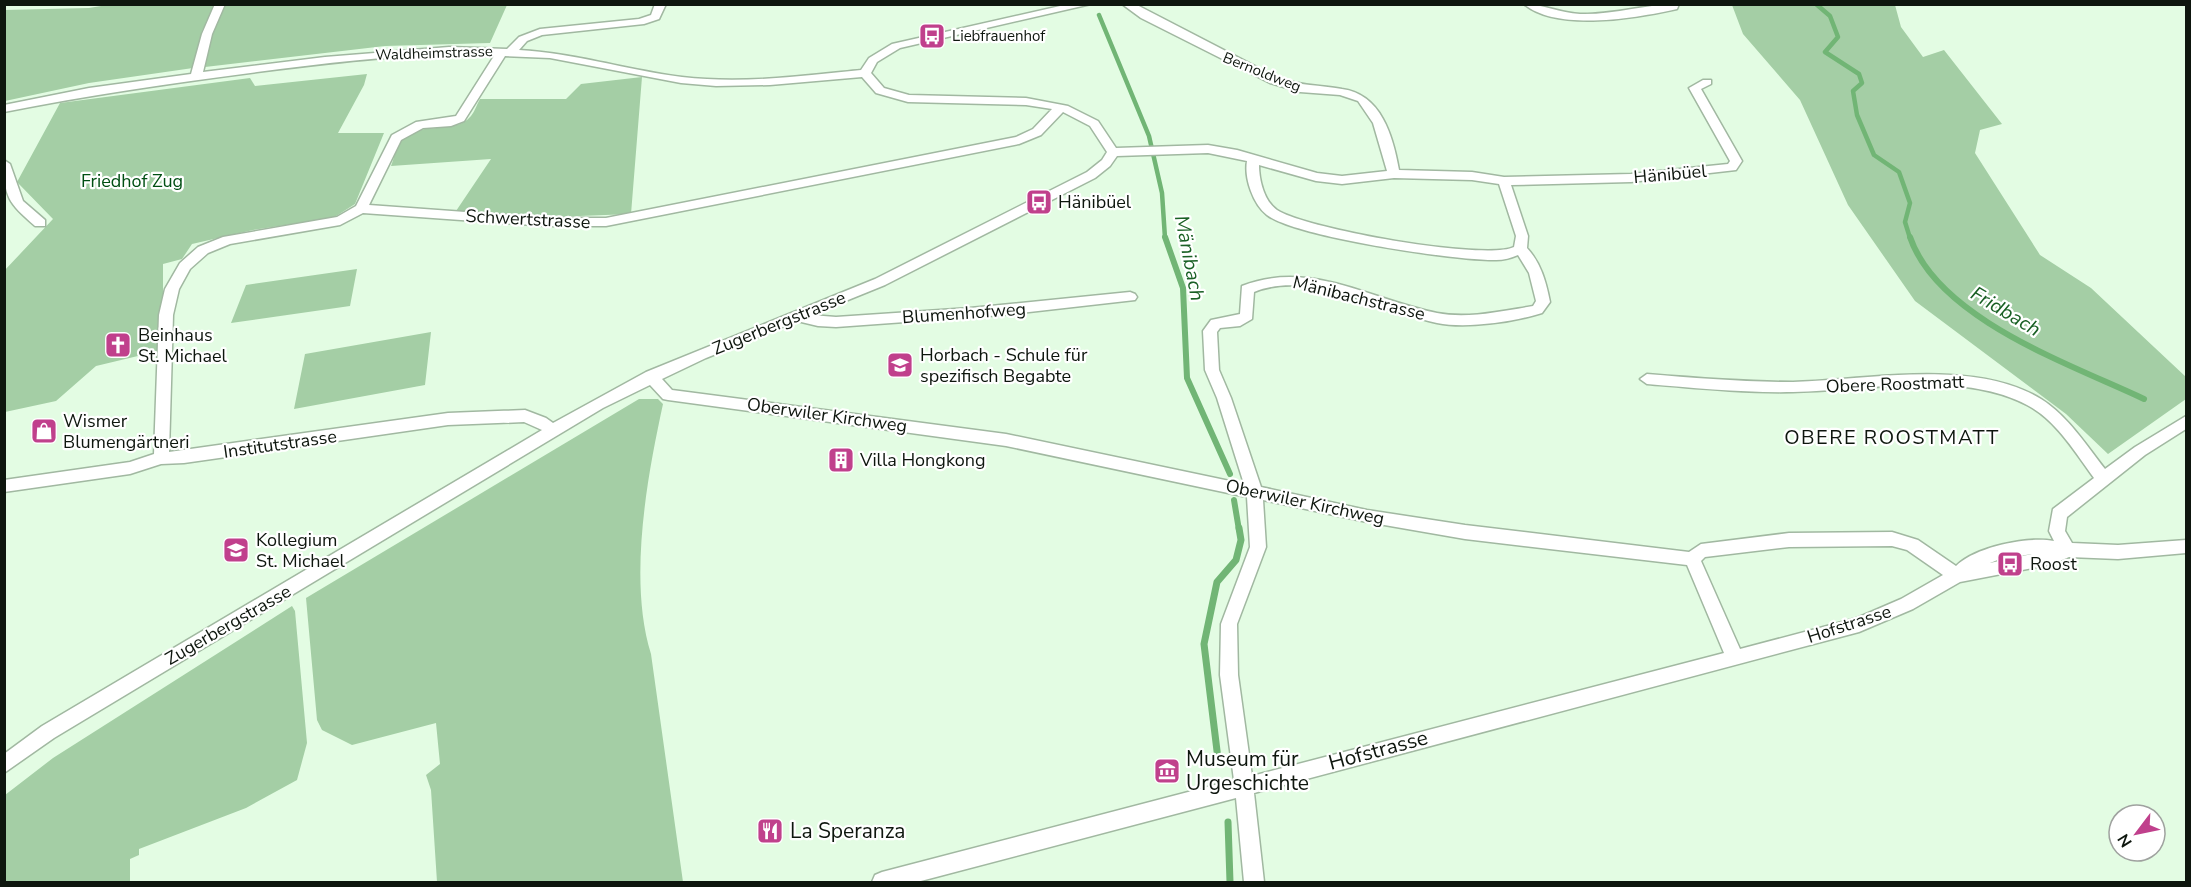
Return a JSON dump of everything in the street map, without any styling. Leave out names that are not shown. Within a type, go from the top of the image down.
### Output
[{"type":"street","points":[[196,76],[207,34],[220,4]]},
{"type":"street","points":[[161,458],[166,315],[172,289],[185,266],[203,250],[228,240],[340,221],[361,209],[396,138],[420,125],[451,122],[460,118],[507,52],[523,39],[540,32],[640,22],[655,17],[661,4]]},
{"type":"street","points":[[1086,4],[896,46],[873,60],[865,72],[868,81],[875,88],[902,97],[1018,100],[1077,112],[1103,130],[1113,152]]},
{"type":"street","name":"Bernoldweg","points":[[1127,4],[1202,43],[1218,54],[1276,80],[1299,89],[1350,94],[1364,100],[1371,108],[1390,150],[1394,174]]},
{"type":"street","points":[[1528,4],[1538,11],[1565,17],[1624,14],[1673,7],[1674,4]]},
{"type":"street","name":"Waldheimstrasse","points":[[4,109],[89,91],[196,76],[408,52],[507,52],[550,55],[681,80],[716,83],[760,83],[865,72]]},
{"type":"street","name":"Hänibüel","points":[[1113,152],[1208,149],[1254,159],[1316,177],[1342,180],[1394,174],[1472,176],[1504,181],[1631,178],[1732,167],[1736,161],[1695,88],[1707,82]]},
{"type":"street","name":"Schwertstrasse","points":[[361,209],[547,222],[606,222],[1019,140],[1037,132],[1060,108]]},
{"type":"street","name":"Zugerbergstrasse","points":[[4,765],[48,732],[553,431],[651,376],[880,282],[1080,180],[1106,163],[1113,152]]},
{"type":"street","points":[[1254,159],[1251,166],[1262,201],[1274,214],[1306,225],[1412,247],[1497,256],[1520,249],[1522,236],[1504,181]]},
{"type":"street","points":[[4,164],[17,203],[40,223]]},
{"type":"street","name":"Mänibachstrasse","points":[[1254,882],[1229,675],[1229,624],[1258,547],[1254,490],[1224,398],[1212,370],[1210,331],[1215,323],[1240,321],[1247,316],[1247,289],[1273,279],[1292,279],[1438,319],[1537,310],[1543,302],[1539,286],[1529,257],[1520,249]]},
{"type":"street","name":"Blumenhofweg","points":[[798,316],[817,324],[868,318],[1013,311],[1130,297]]},
{"type":"street","name":"Oberwiler Kirchweg","points":[[651,376],[668,395],[1006,440],[1254,490],[1367,516],[1465,532],[1692,559],[1701,551],[1790,540],[1892,539],[1911,545],[1957,576]]},
{"type":"street","name":"Obere Roostmatt","points":[[1647,379],[1793,387],[1974,381],[2007,389],[2034,402],[2056,420],[2104,479]]},
{"type":"street","name":"Institutstrasse","points":[[4,486],[130,468],[161,458],[184,457],[447,419],[525,416],[541,422],[553,431]]},
{"type":"street","points":[[2067,550],[2057,531],[2059,514],[2104,479],[2187,422]]},
{"type":"street","name":"Hofstrasse","points":[[882,882],[1859,625],[1907,604],[1957,576],[2053,557],[2067,550],[2118,552],[2187,547]]},
{"type":"street","points":[[1692,559],[1735,658]]},
{"type":"green space","points":[[113,4],[216,5],[202,31],[193,68],[89,83],[5,101],[4,10],[89,8]]},
{"type":"green space","points":[[223,5],[507,5],[490,43],[385,46],[205,67],[210,34]]},
{"type":"green space","points":[[1732,5],[1895,5],[1901,27],[1923,57],[1944,50],[2002,124],[1980,130],[1975,153],[2040,255],[2091,288],[2186,377],[2186,399],[2108,454],[2066,414],[1915,301],[1848,205],[1800,100],[1743,34]]},
{"type":"green space","name":"Friedhof Zug","points":[[367,74],[364,85],[338,133],[384,133],[355,204],[333,218],[253,230],[192,244],[182,259],[163,264],[163,350],[96,366],[56,401],[5,412],[4,271],[53,219],[17,182],[60,103],[250,78],[255,86]]},
{"type":"green space","points":[[642,77],[631,214],[554,217],[456,211],[491,159],[391,166],[398,146],[405,136],[423,129],[455,126],[464,122],[471,116],[480,99],[566,99],[581,84]]},
{"type":"green space","points":[[357,269],[350,306],[231,323],[246,285]]},
{"type":"green space","points":[[431,332],[425,385],[294,409],[305,354]]},
{"type":"green space","points":[[639,399],[658,399],[663,404],[651,464],[642,529],[641,594],[683,882],[437,882],[431,790],[426,775],[440,764],[436,723],[352,745],[322,730],[317,720],[306,598]]},
{"type":"green space","points":[[292,606],[295,611],[307,743],[297,780],[246,808],[139,849],[139,855],[130,859],[130,882],[5,882],[5,795],[53,758]]},
{"type":"waterway","name":"Fridbach","points":[[1816,4],[1830,16],[1838,37],[1825,52],[1859,74],[1862,83],[1853,91],[1857,115],[1874,155],[1899,172],[1910,203],[1905,222],[1910,238]]},
{"type":"waterway","name":"Mänibach","points":[[1099,15],[1149,136],[1162,193],[1165,238]]},
{"type":"waterway","name":"Mänibach","points":[[1165,237],[1183,288],[1187,378],[1230,474]]},
{"type":"waterway","name":"Fridbach","points":[[1910,237],[1925,266],[1948,292],[1977,315],[2045,354],[2144,399]]},
{"type":"waterway","name":"Mänibach","points":[[1234,500],[1239,530]]},
{"type":"waterway","name":"Mänibach","points":[[1218,759],[1204,644],[1217,582],[1236,560],[1241,540],[1239,528]]},
{"type":"waterway","name":"Mänibach","points":[[1228,822],[1230,882]]},
{"type":"place","name":"Liebfrauenhof","points":[[932,36]]},
{"type":"place","name":"Hänibüel","points":[[1039,202]]},
{"type":"place","name":"Beinhaus St. Michael","points":[[118,345]]},
{"type":"place","name":"Horbach - Schule für spezifisch Begabte","points":[[900,365]]},
{"type":"place","name":"Wismer Blumengärtneri","points":[[44,431]]},
{"type":"place","name":"Villa Hongkong","points":[[841,460]]},
{"type":"place","name":"Kollegium St. Michael","points":[[236,550]]},
{"type":"place","name":"Roost","points":[[2010,564]]},
{"type":"place","name":"Museum für Urgeschichte","points":[[1167,771]]},
{"type":"place","name":"La Speranza","points":[[770,831]]},
{"type":"district","name":"OBERE ROOSTMATT","points":[[1892,437]]}]
